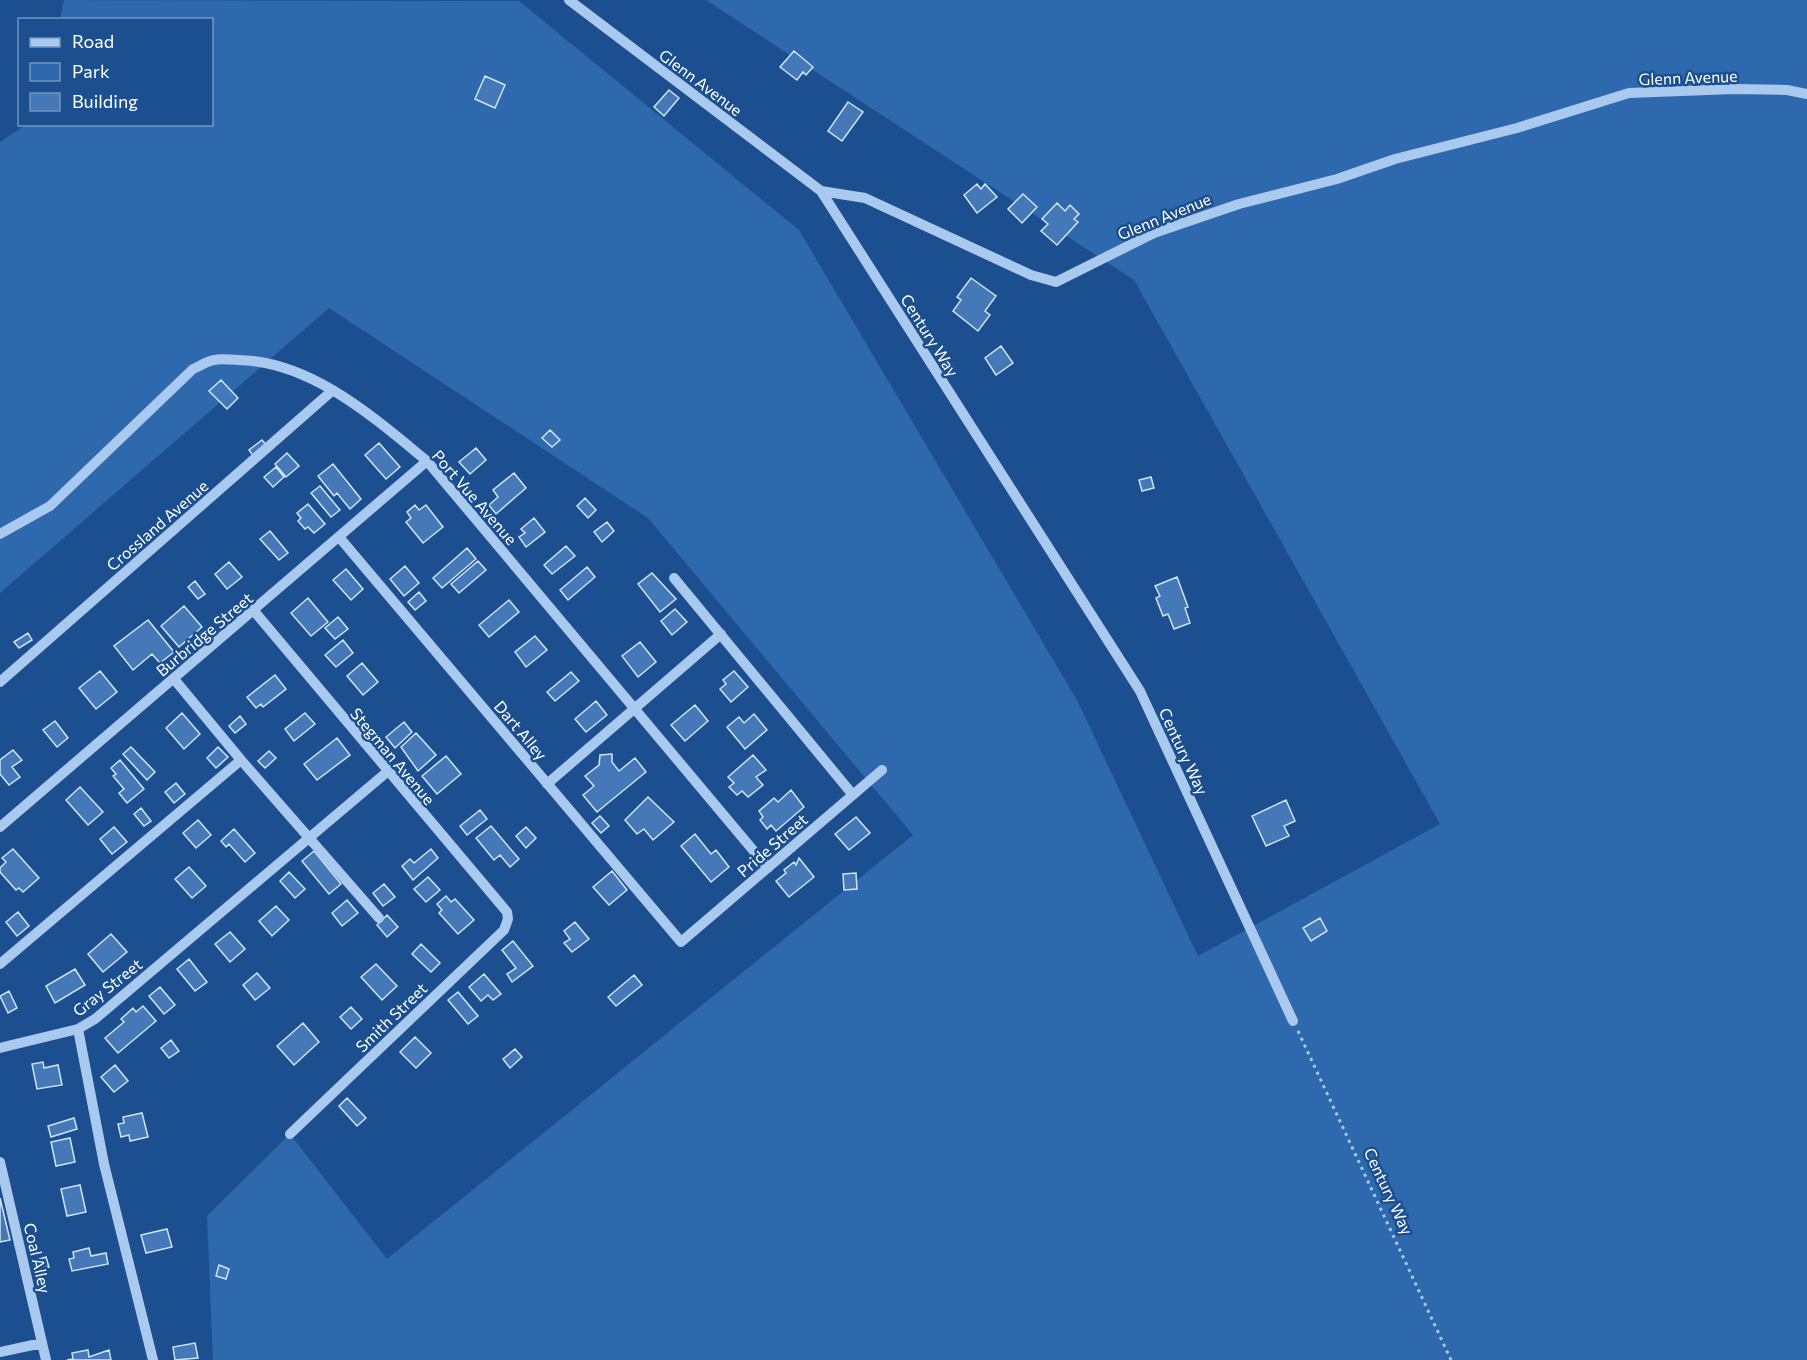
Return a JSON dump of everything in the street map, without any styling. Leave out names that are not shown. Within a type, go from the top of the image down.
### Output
[{"type":"street","name":"Glenn Avenue","points":[[569,0],[821,191],[865,198],[1031,275],[1056,282],[1154,233],[1239,204],[1336,179],[1395,159],[1517,128],[1629,93],[1734,89],[1787,90],[1807,94]]},
{"type":"street","name":"Century Way","points":[[821,191],[1140,691],[1293,1021]]},
{"type":"street","name":"Port Vue Avenue","points":[[0,534],[50,506],[193,369],[214,360],[247,360],[279,365],[333,390],[367,413],[427,461],[768,868]]},
{"type":"street","name":"Crossland Avenue","points":[[0,682],[333,390]]},
{"type":"street","name":"Burbridge Street","points":[[0,827],[254,612],[427,461]]},
{"type":"street","name":"Dart Alley","points":[[339,537],[681,942]]},
{"type":"street","points":[[674,578],[853,795]]},
{"type":"street","name":"Stegman Avenue","points":[[254,612],[507,912],[508,919]]},
{"type":"street","points":[[548,784],[721,634]]},
{"type":"street","points":[[174,679],[241,760],[379,918]]},
{"type":"street","points":[[0,964],[241,760]]},
{"type":"street","name":"Pride Street","points":[[681,942],[882,770]]},
{"type":"street","name":"Gray Street","points":[[153,1360],[104,1164],[78,1029],[95,1019],[387,772]]},
{"type":"street","name":"Smith Street","points":[[290,1134],[504,930],[508,919]]},
{"type":"street","points":[[0,1048],[78,1029]]},
{"type":"street","name":"Coal Alley","points":[[0,1162],[46,1360]]},
{"type":"street","points":[[0,1352],[42,1343]]},
{"type":"path","name":"Century Way","points":[[1293,1021],[1451,1360]]},
{"type":"green space","points":[[64,0],[519,1],[799,230],[1078,702],[1198,956],[1440,824],[1134,280],[706,0],[1807,0],[1807,1360],[213,1360],[207,1216],[290,1134],[387,1259],[913,835],[648,518],[329,308],[0,593],[0,142],[24,126],[213,126],[213,18],[60,18]]},
{"type":"building","points":[[794,51],[813,67],[806,75],[803,72],[797,80],[780,67]]},
{"type":"building","points":[[485,76],[505,85],[495,108],[475,99]]},
{"type":"building","points":[[669,90],[679,98],[664,116],[654,107]]},
{"type":"building","points":[[848,102],[863,112],[842,141],[828,131]]},
{"type":"building","points":[[977,184],[981,189],[985,184],[997,197],[977,213],[964,195]]},
{"type":"building","points":[[1023,194],[1037,207],[1022,223],[1008,209]]},
{"type":"building","points":[[1057,203],[1065,211],[1070,205],[1079,214],[1074,219],[1078,222],[1057,245],[1041,231],[1048,224],[1042,219]]},
{"type":"building","points":[[971,278],[996,296],[985,311],[990,315],[978,331],[953,311],[961,300],[957,297]]},
{"type":"building","points":[[1001,346],[1013,363],[996,375],[985,358]]},
{"type":"building","points":[[221,380],[238,398],[227,409],[209,391]]},
{"type":"building","points":[[550,430],[560,440],[552,447],[542,438]]},
{"type":"building","points":[[262,440],[267,446],[254,457],[249,450]]},
{"type":"building","points":[[379,443],[400,467],[386,479],[365,455]]},
{"type":"building","points":[[476,448],[486,460],[470,474],[459,462]]},
{"type":"building","points":[[287,453],[299,466],[286,477],[275,464]]},
{"type":"building","points":[[333,464],[361,499],[350,509],[337,493],[334,496],[318,476]]},
{"type":"building","points":[[276,467],[284,477],[273,487],[264,477]]},
{"type":"building","points":[[514,473],[526,488],[496,514],[489,505],[498,497],[493,490]]},
{"type":"building","points":[[1151,477],[1154,488],[1142,491],[1139,480]]},
{"type":"building","points":[[320,486],[340,510],[331,517],[311,493]]},
{"type":"building","points":[[585,498],[596,510],[588,518],[577,506]]},
{"type":"building","points":[[308,504],[325,524],[314,533],[308,527],[305,529],[298,521],[301,518],[297,513]]},
{"type":"building","points":[[415,505],[419,510],[426,505],[443,527],[423,543],[406,522],[411,518],[407,512]]},
{"type":"building","points":[[534,518],[545,532],[526,547],[519,537],[525,533],[521,529]]},
{"type":"building","points":[[607,522],[614,531],[602,542],[594,532]]},
{"type":"building","points":[[270,531],[288,553],[279,560],[260,539]]},
{"type":"building","points":[[566,546],[575,556],[552,574],[544,565]]},
{"type":"building","points":[[467,548],[476,559],[442,588],[433,578]]},
{"type":"building","points":[[478,561],[486,570],[459,593],[451,584]]},
{"type":"building","points":[[229,562],[242,577],[227,589],[215,574]]},
{"type":"building","points":[[405,566],[419,583],[404,596],[390,579]]},
{"type":"building","points":[[587,567],[595,577],[568,600],[560,590]]},
{"type":"building","points":[[346,569],[363,589],[351,600],[333,580]]},
{"type":"building","points":[[652,573],[676,599],[660,612],[638,584]]},
{"type":"building","points":[[1177,577],[1188,607],[1185,608],[1190,623],[1174,629],[1168,614],[1163,616],[1156,598],[1160,596],[1155,586]]},
{"type":"building","points":[[195,581],[205,594],[198,599],[188,587]]},
{"type":"building","points":[[419,592],[426,601],[415,610],[408,602]]},
{"type":"building","points":[[308,598],[328,622],[311,636],[291,613]]},
{"type":"building","points":[[509,600],[519,612],[489,637],[479,625]]},
{"type":"building","points":[[184,606],[202,627],[179,647],[161,626]]},
{"type":"building","points":[[675,609],[687,622],[672,635],[661,621]]},
{"type":"building","points":[[338,617],[348,629],[335,639],[325,628]]},
{"type":"building","points":[[148,620],[174,652],[160,663],[152,654],[133,670],[114,646]]},
{"type":"building","points":[[28,633],[32,640],[19,648],[14,642]]},
{"type":"building","points":[[535,636],[547,650],[526,667],[515,652]]},
{"type":"building","points":[[343,640],[353,653],[336,667],[325,655]]},
{"type":"building","points":[[640,642],[656,662],[638,677],[622,656]]},
{"type":"building","points":[[362,663],[378,682],[363,695],[347,676]]},
{"type":"building","points":[[100,671],[117,692],[96,709],[79,688]]},
{"type":"building","points":[[734,671],[748,687],[731,702],[720,689],[726,684],[723,680]]},
{"type":"building","points":[[571,672],[579,681],[555,701],[547,692]]},
{"type":"building","points":[[275,675],[286,689],[263,707],[261,704],[256,708],[247,697]]},
{"type":"building","points":[[596,701],[607,715],[586,732],[575,719]]},
{"type":"building","points":[[695,705],[708,721],[685,741],[671,725]]},
{"type":"building","points":[[182,713],[200,734],[184,749],[166,728]]},
{"type":"building","points":[[305,713],[315,724],[294,741],[285,729]]},
{"type":"building","points":[[754,714],[767,730],[745,749],[727,727],[739,717],[744,723]]},
{"type":"building","points":[[240,716],[246,724],[235,733],[229,726]]},
{"type":"building","points":[[55,721],[68,738],[57,747],[43,730]]},
{"type":"building","points":[[404,722],[412,732],[395,748],[386,737]]},
{"type":"building","points":[[416,733],[436,755],[418,771],[401,747]]},
{"type":"building","points":[[337,738],[350,755],[317,780],[304,764]]},
{"type":"building","points":[[131,747],[155,772],[147,780],[123,754]]},
{"type":"building","points":[[218,747],[228,757],[216,768],[207,758]]},
{"type":"building","points":[[13,750],[22,760],[12,767],[20,777],[9,785],[0,774],[0,760]]},
{"type":"building","points":[[269,751],[276,758],[265,768],[258,761]]},
{"type":"building","points":[[612,754],[612,762],[619,771],[635,758],[646,772],[597,812],[583,795],[594,786],[585,776],[599,765],[600,755]]},
{"type":"building","points":[[753,755],[766,770],[756,777],[763,785],[748,797],[742,791],[737,795],[729,787],[734,783],[728,777]]},
{"type":"building","points":[[446,756],[461,774],[437,794],[422,776]]},
{"type":"building","points":[[120,760],[144,789],[127,803],[119,793],[124,789],[113,776],[116,774],[111,768]]},
{"type":"building","points":[[176,783],[185,794],[174,803],[165,792]]},
{"type":"building","points":[[80,787],[103,812],[88,825],[66,800]]},
{"type":"building","points":[[791,790],[804,807],[776,831],[771,825],[767,829],[760,820],[763,817],[759,811],[774,798],[778,802]]},
{"type":"building","points":[[648,797],[674,822],[653,840],[644,829],[637,834],[625,820]]},
{"type":"building","points":[[1286,800],[1295,821],[1284,826],[1289,836],[1266,846],[1252,816]]},
{"type":"building","points":[[141,808],[151,821],[144,826],[134,814]]},
{"type":"building","points":[[480,810],[487,819],[467,835],[460,826]]},
{"type":"building","points":[[600,816],[609,826],[601,833],[592,823]]},
{"type":"building","points":[[856,817],[870,833],[849,850],[835,834]]},
{"type":"building","points":[[198,820],[211,835],[196,848],[183,833]]},
{"type":"building","points":[[491,826],[519,859],[510,867],[500,855],[494,860],[476,838]]},
{"type":"building","points":[[114,827],[127,842],[112,854],[100,839]]},
{"type":"building","points":[[526,827],[536,838],[526,848],[516,836]]},
{"type":"building","points":[[234,829],[255,853],[245,862],[229,844],[226,847],[221,841]]},
{"type":"building","points":[[695,834],[711,854],[716,850],[729,867],[711,882],[681,846]]},
{"type":"building","points":[[13,849],[39,878],[23,892],[19,888],[16,890],[0,872],[0,868],[6,862],[2,858]]},
{"type":"building","points":[[431,849],[438,858],[413,880],[402,866],[410,859],[414,863]]},
{"type":"building","points":[[314,851],[341,884],[329,894],[302,861]]},
{"type":"building","points":[[799,858],[814,877],[789,897],[776,881],[794,862],[796,865]]},
{"type":"building","points":[[189,867],[206,886],[192,898],[175,879]]},
{"type":"building","points":[[612,871],[627,890],[609,905],[593,887]]},
{"type":"building","points":[[289,872],[305,889],[295,898],[280,881]]},
{"type":"building","points":[[856,873],[857,889],[844,890],[843,874]]},
{"type":"building","points":[[428,877],[440,890],[426,902],[414,889]]},
{"type":"building","points":[[384,884],[395,897],[383,906],[373,893]]},
{"type":"building","points":[[446,896],[451,902],[455,899],[474,920],[458,934],[439,913],[442,910],[437,904]]},
{"type":"building","points":[[347,900],[358,913],[342,926],[332,913]]},
{"type":"building","points":[[276,906],[289,920],[272,936],[259,921]]},
{"type":"building","points":[[18,912],[29,926],[17,936],[6,922]]},
{"type":"building","points":[[387,915],[398,927],[387,937],[377,925]]},
{"type":"building","points":[[1320,918],[1327,931],[1311,941],[1303,928]]},
{"type":"building","points":[[575,922],[589,939],[572,952],[564,943],[570,939],[564,931]]},
{"type":"building","points":[[230,932],[245,949],[230,962],[215,944]]},
{"type":"building","points":[[111,934],[127,952],[103,972],[88,954]]},
{"type":"building","points":[[513,941],[533,966],[512,982],[507,974],[516,968],[502,950]]},
{"type":"building","points":[[421,944],[440,963],[431,972],[412,954]]},
{"type":"building","points":[[189,959],[207,982],[195,991],[177,969]]},
{"type":"building","points":[[376,964],[397,986],[382,1000],[361,977]]},
{"type":"building","points":[[75,969],[85,985],[55,1003],[46,986]]},
{"type":"building","points":[[257,973],[270,988],[255,1000],[243,985]]},
{"type":"building","points":[[484,974],[501,994],[493,1000],[488,995],[481,1001],[469,987]]},
{"type":"building","points":[[634,975],[642,985],[616,1006],[608,997]]},
{"type":"building","points":[[160,987],[175,1005],[164,1014],[149,996]]},
{"type":"building","points":[[9,991],[17,1008],[8,1013],[0,996]]},
{"type":"building","points":[[458,992],[478,1016],[468,1024],[448,1000]]},
{"type":"building","points":[[143,1006],[156,1021],[118,1053],[105,1038],[124,1022],[121,1019],[133,1008],[136,1012]]},
{"type":"building","points":[[351,1007],[362,1019],[351,1029],[340,1017]]},
{"type":"building","points":[[303,1023],[319,1042],[294,1065],[277,1046]]},
{"type":"building","points":[[415,1037],[431,1053],[416,1068],[400,1052]]},
{"type":"building","points":[[171,1040],[179,1051],[169,1058],[161,1048]]},
{"type":"building","points":[[515,1049],[522,1057],[510,1068],[503,1059]]},
{"type":"building","points":[[43,1062],[44,1068],[58,1065],[62,1085],[37,1089],[32,1064]]},
{"type":"building","points":[[115,1065],[128,1081],[114,1092],[101,1077]]},
{"type":"building","points":[[347,1098],[366,1118],[357,1126],[339,1106]]},
{"type":"building","points":[[142,1113],[148,1137],[130,1141],[129,1135],[121,1137],[118,1124],[124,1123],[123,1117]]},
{"type":"building","points":[[74,1118],[77,1129],[51,1137],[48,1126]]},
{"type":"building","points":[[70,1138],[75,1162],[56,1166],[51,1142]]},
{"type":"building","points":[[80,1185],[86,1212],[67,1216],[61,1189]]},
{"type":"building","points":[[0,1198],[10,1240],[0,1242]]},
{"type":"building","points":[[167,1229],[172,1247],[146,1253],[141,1235]]},
{"type":"building","points":[[89,1248],[91,1256],[106,1253],[108,1264],[72,1271],[69,1259],[74,1258],[73,1252]]},
{"type":"building","points":[[46,1257],[49,1267],[36,1271],[33,1261]]},
{"type":"building","points":[[219,1265],[229,1269],[226,1279],[216,1276]]},
{"type":"building","points":[[195,1343],[198,1358],[175,1360],[173,1347]]},
{"type":"building","points":[[88,1350],[89,1357],[109,1350],[111,1360],[67,1360],[73,1359],[72,1353]]}]
